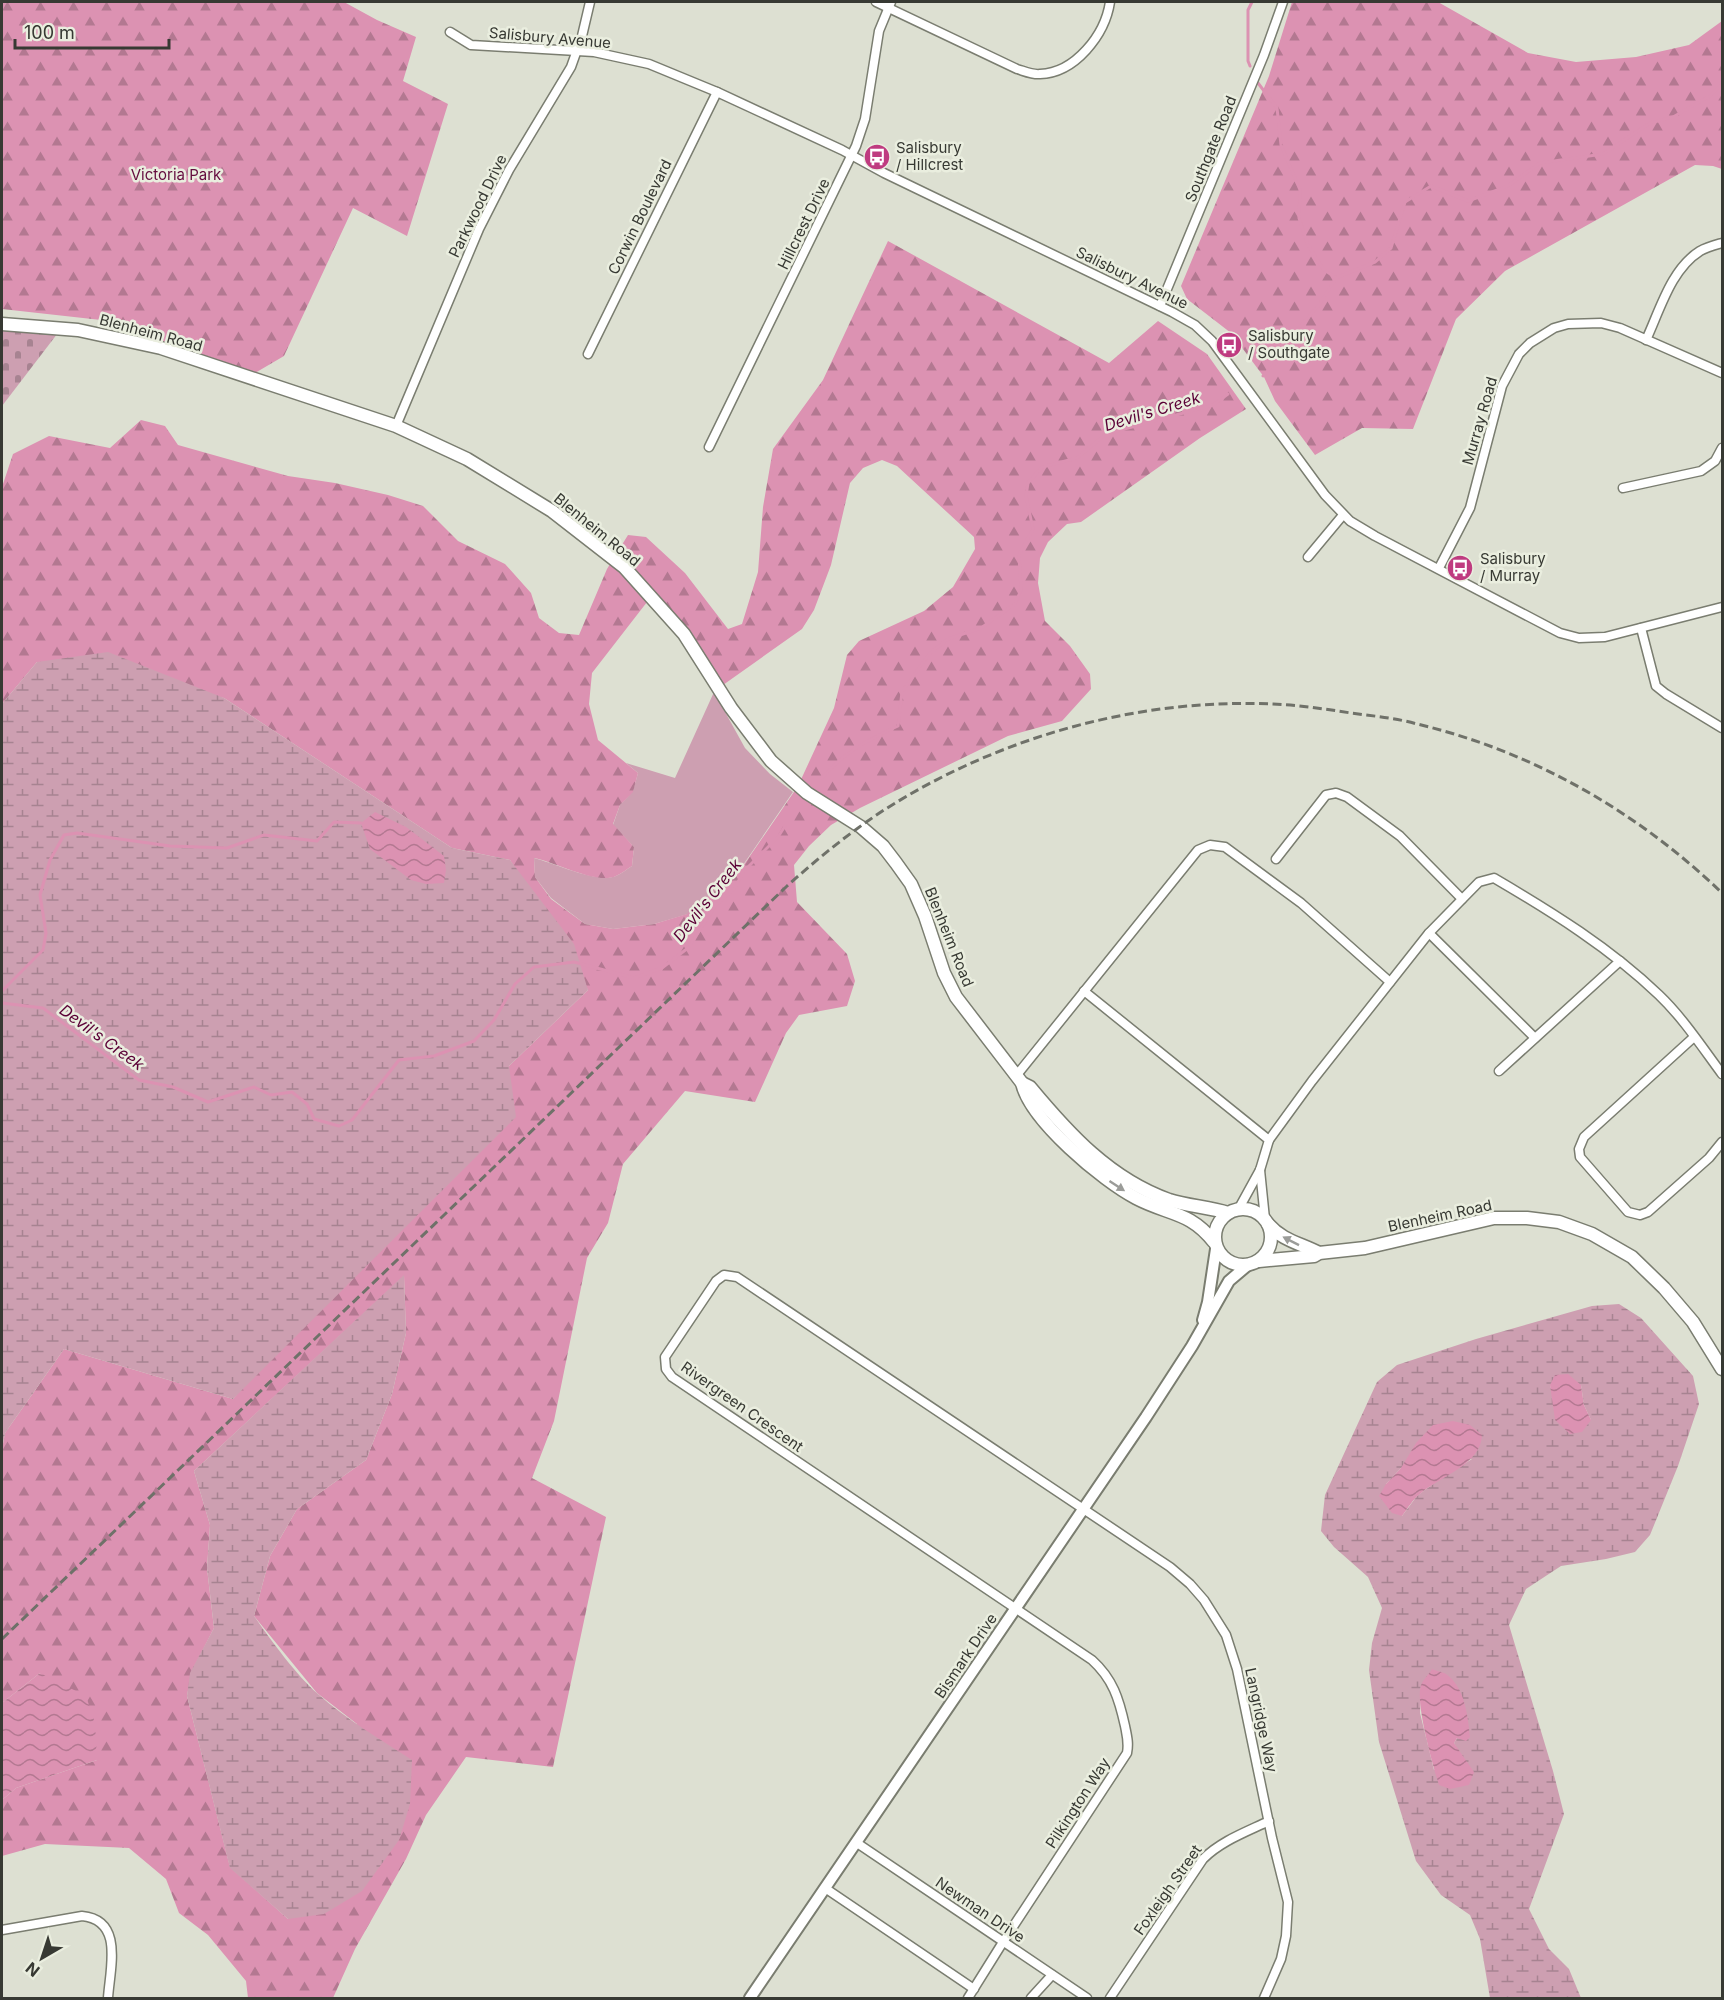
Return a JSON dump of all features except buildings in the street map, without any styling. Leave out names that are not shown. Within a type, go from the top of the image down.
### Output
[{"type":"main road","name":"Blenheim Road","points":[[2,324],[78,330],[162,348],[396,426],[467,459],[552,511],[624,567],[684,633],[731,708],[771,762],[807,793],[861,827],[883,846],[911,884],[925,916],[944,973],[956,997],[1019,1079],[1030,1087],[1075,1138],[1108,1167],[1139,1187],[1171,1200],[1233,1212]]},
{"type":"main road","name":"Blenheim Road","points":[[1019,1079],[1024,1093],[1042,1118],[1088,1165],[1136,1198],[1196,1222],[1215,1246]]},
{"type":"main road","points":[[1251,1211],[1266,1221],[1270,1243],[1264,1256],[1254,1262],[1229,1261],[1215,1246],[1217,1227],[1233,1212],[1251,1211]]},
{"type":"main road","name":"Blenheim Road","points":[[1254,1262],[1365,1248],[1494,1218],[1527,1218],[1559,1222],[1592,1234],[1632,1257],[1664,1288],[1693,1322],[1722,1369]]},
{"type":"main road","name":"Blenheim Road","points":[[1266,1221],[1290,1242],[1318,1253]]},
{"type":"street","name":"Parkwood Drive","points":[[396,426],[478,229],[509,170],[558,93],[578,52],[590,2]]},
{"type":"street","points":[[876,2],[890,5],[1017,69],[1039,75],[1065,69],[1088,49],[1100,28],[1110,2]]},
{"type":"street","name":"Southgate Road","points":[[1161,306],[1264,55],[1282,2]]},
{"type":"street","name":"Hillcrest Drive","points":[[710,447],[852,155],[864,119],[879,31],[890,5]]},
{"type":"street","name":"Salisbury Avenue","points":[[450,32],[471,45],[594,52],[649,64],[717,92],[852,155],[884,173],[1161,306],[1195,325],[1220,349],[1316,483],[1343,515],[1374,536],[1569,637],[1590,639],[1722,607]]},
{"type":"street","name":"Corwin Boulevard","points":[[588,354],[717,92]]},
{"type":"street","points":[[1646,340],[1674,280],[1685,263],[1701,250],[1722,243]]},
{"type":"street","name":"Murray Road","points":[[1439,568],[1470,508],[1502,386],[1519,354],[1542,335],[1554,328],[1576,323],[1601,323],[1722,372]]},
{"type":"street","points":[[1623,488],[1701,471],[1715,461],[1722,448]]},
{"type":"street","points":[[1308,557],[1343,515]]},
{"type":"street","points":[[1641,628],[1656,686],[1722,728]]},
{"type":"street","points":[[1276,859],[1326,795],[1336,793],[1347,797],[1400,836],[1462,899]]},
{"type":"street","points":[[1019,1079],[1084,991],[1198,850],[1210,845],[1225,847],[1301,903],[1390,982]]},
{"type":"street","points":[[1233,1212],[1260,1170],[1269,1140],[1312,1081],[1429,933],[1479,882],[1494,878],[1550,910],[1620,961],[1660,996],[1722,1074]]},
{"type":"street","points":[[1429,933],[1535,1038]]},
{"type":"street","points":[[1499,1071],[1620,961]]},
{"type":"street","points":[[1084,991],[1269,1140]]},
{"type":"street","points":[[1694,1037],[1584,1137],[1579,1149],[1580,1157],[1628,1212],[1640,1215],[1648,1212],[1709,1158],[1722,1142]]},
{"type":"street","points":[[1260,1170],[1266,1221]]},
{"type":"street","name":"Bismark Drive","points":[[1203,1327],[1215,1246]]},
{"type":"street","name":"Bismark Drive","points":[[750,1998],[1186,1356],[1229,1281],[1254,1262]]},
{"type":"street","name":"Rivergreen Crescent","points":[[1016,1608],[672,1377],[666,1369],[665,1357],[716,1281],[724,1275],[737,1276],[1083,1509]]},
{"type":"street","name":"Langridge Way","points":[[1083,1509],[1170,1567],[1190,1584],[1216,1617],[1226,1635],[1237,1669],[1288,1902],[1286,1936],[1281,1959],[1264,1998]]},
{"type":"street","name":"Pilkington Way","points":[[968,1998],[1121,1764],[1129,1745],[1120,1699],[1104,1671],[1092,1660],[1016,1608]]},
{"type":"street","name":"Foxleigh Street","points":[[1110,1998],[1203,1859],[1211,1851],[1235,1836],[1269,1821]]},
{"type":"street","name":"Newman Drive","points":[[857,1843],[1087,1998]]},
{"type":"street","points":[[825,1888],[974,1989]]},
{"type":"street","points":[[2,1930],[82,1916],[94,1917],[102,1922],[109,1930],[111,1943],[108,1998]]},
{"type":"street","points":[[1031,1998],[1052,1975]]},
{"type":"green space","name":"Victoria Park","points":[[2,2],[344,2],[416,37],[403,81],[448,104],[407,236],[353,208],[284,356],[255,373],[101,320],[2,309]]},
{"type":"green space","points":[[1292,2],[1438,2],[1528,53],[1576,62],[1636,57],[1689,45],[1722,21],[1722,169],[1695,165],[1505,271],[1456,319],[1413,429],[1362,428],[1315,455],[1275,401],[1264,377],[1231,333],[1187,299],[1181,286],[1269,76]]},
{"type":"green space","points":[[888,241],[1109,363],[1158,321],[1207,354],[1246,409],[1200,438],[1081,522],[1067,524],[1048,542],[1040,558],[1038,583],[1045,621],[1070,646],[1090,674],[1091,689],[1062,721],[1008,736],[860,808],[831,825],[809,846],[794,865],[797,902],[847,954],[855,981],[847,1006],[799,1015],[786,1033],[755,1102],[685,1091],[623,1164],[608,1223],[587,1258],[554,1421],[532,1478],[606,1517],[553,1767],[466,1757],[426,1815],[406,1859],[355,1949],[333,1998],[248,1998],[246,1981],[208,1935],[179,1913],[166,1879],[129,1848],[45,1844],[2,1856],[2,1800],[16,1788],[97,1760],[40,1673],[2,1703],[2,1449],[5,1433],[64,1349],[233,1399],[509,1066],[588,990],[510,860],[452,848],[224,698],[37,662],[2,704],[2,487],[13,454],[49,436],[110,448],[141,420],[165,426],[178,445],[288,476],[335,483],[423,506],[458,541],[505,564],[531,593],[539,618],[559,633],[579,635],[607,569],[628,535],[646,537],[685,573],[728,629],[742,624],[758,572],[763,507],[773,449],[823,380]],"holes":[[[882,460],[897,466],[974,537],[975,549],[953,587],[924,611],[859,641],[847,655],[834,708],[798,786],[741,869],[687,914],[654,924],[613,929],[585,924],[551,899],[535,877],[534,858],[598,878],[616,876],[632,866],[634,847],[613,824],[620,805],[633,792],[638,773],[598,740],[589,704],[592,673],[654,593],[723,685],[802,629],[814,610],[831,565],[850,483],[863,468]],[[404,1276],[406,1333],[392,1394],[366,1460],[297,1509],[270,1556],[254,1616],[317,1693],[357,1724],[288,1919],[230,1867],[187,1696],[191,1673],[214,1628],[207,1568],[210,1525],[194,1471]]]},
{"type":"green space","points":[[2,322],[64,325],[2,406]]},
{"type":"green space","points":[[108,652],[224,698],[452,848],[510,860],[574,944],[588,990],[509,1066],[516,1117],[233,1399],[64,1349],[5,1433],[2,1449],[2,704],[37,662]]},
{"type":"green space","points":[[714,692],[745,748],[770,774],[793,792],[741,868],[688,914],[654,924],[613,929],[585,924],[551,898],[535,877],[534,858],[587,875],[608,878],[632,866],[634,847],[613,825],[620,805],[633,791],[638,773],[626,763],[675,778]]},
{"type":"green space","points":[[404,1275],[406,1333],[392,1394],[366,1460],[297,1509],[270,1556],[254,1616],[293,1667],[318,1694],[352,1721],[412,1760],[410,1804],[399,1840],[362,1891],[324,1914],[288,1919],[230,1868],[187,1696],[190,1673],[214,1628],[207,1568],[210,1525],[194,1471]]},
{"type":"green space","points":[[1619,1304],[1641,1318],[1693,1376],[1699,1404],[1678,1466],[1650,1535],[1635,1552],[1561,1566],[1526,1589],[1509,1625],[1564,1814],[1529,1909],[1549,1949],[1569,1969],[1581,1998],[1490,1998],[1480,1939],[1470,1915],[1441,1895],[1416,1861],[1379,1742],[1369,1670],[1372,1643],[1382,1608],[1368,1577],[1334,1547],[1321,1531],[1325,1495],[1377,1382],[1397,1365],[1476,1339],[1592,1306]],"holes":[[[1550,1385],[1581,1385],[1584,1405],[1591,1420],[1553,1397]],[[1472,1459],[1417,1496],[1402,1516],[1386,1484],[1401,1468]],[[1421,1684],[1457,1738],[1454,1743],[1459,1753],[1434,1770],[1420,1713]]]},
{"type":"water","points":[[375,812],[406,827],[444,856],[446,870],[444,883],[426,884],[411,880],[370,849],[361,823]]},
{"type":"water","points":[[1568,1374],[1581,1385],[1584,1405],[1591,1420],[1582,1432],[1570,1434],[1555,1420],[1550,1385],[1555,1375]]},
{"type":"water","points":[[1453,1421],[1470,1425],[1482,1435],[1475,1454],[1458,1469],[1417,1496],[1402,1516],[1392,1513],[1379,1496],[1386,1484],[1401,1468],[1416,1443],[1433,1425]]},
{"type":"water","points":[[1432,1669],[1445,1673],[1452,1680],[1464,1703],[1470,1737],[1466,1741],[1457,1738],[1454,1743],[1474,1772],[1469,1785],[1450,1789],[1439,1785],[1420,1706],[1421,1685]]},
{"type":"water","points":[[40,1673],[86,1696],[95,1723],[97,1760],[16,1788],[2,1800],[2,1703]]},
{"type":"waterway","points":[[1250,66],[1248,61],[1248,10],[1252,2]]},
{"type":"waterway","points":[[1258,83],[1277,108],[1281,145],[1300,190],[1299,218],[1307,243],[1323,269],[1336,278]]},
{"type":"waterway","name":"Devil's Creek","points":[[1263,376],[1278,360],[1289,339],[1319,305],[1336,278],[1375,262],[1391,248],[1405,202],[1431,186],[1468,201],[1508,186],[1540,163],[1603,154],[1650,123],[1673,117],[1710,96],[1722,84]]},
{"type":"waterway","name":"Devil's Creek","points":[[822,778],[839,761],[857,748],[898,726],[902,692],[929,654],[948,639],[981,628],[1015,604],[1021,590],[1019,555],[1033,529],[1026,496],[1028,483],[1042,467],[1077,458],[1106,434],[1213,405],[1228,394]]},
{"type":"waterway","points":[[2,991],[43,950],[46,933],[40,895],[50,860],[64,835],[77,833],[170,846],[227,848],[264,835],[317,841],[334,822],[361,823]]},
{"type":"waterway","name":"Devil's Creek","points":[[2,1003],[43,1008],[139,1080],[173,1087],[208,1102],[254,1087],[271,1095],[292,1092],[307,1104],[314,1119],[339,1126],[352,1120],[399,1060],[434,1056],[474,1041],[494,1020],[515,984],[534,967],[574,962],[634,978],[662,968],[688,948],[716,905],[734,889],[744,871],[778,837],[785,826]]},
{"type":"railway","points":[[2,1639],[809,866],[884,810],[928,784],[974,762],[1071,727],[1171,708],[1222,704],[1273,704],[1312,707],[1393,719],[1460,736],[1501,750],[1581,788],[1655,836],[1722,893]]},
{"type":"place","name":"Salisbury / Hillcrest","points":[[877,157]]},
{"type":"place","name":"Salisbury / Southgate","points":[[1229,345]]},
{"type":"place","name":"Salisbury / Murray","points":[[1460,568]]}]
